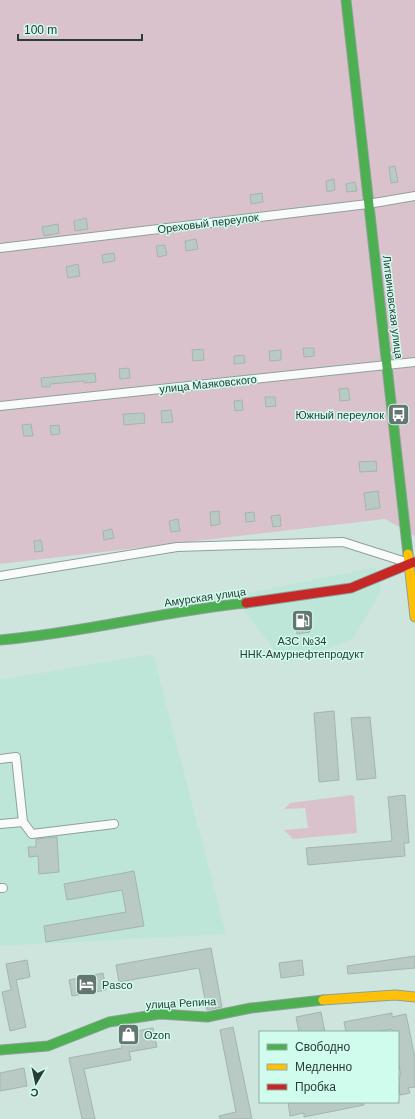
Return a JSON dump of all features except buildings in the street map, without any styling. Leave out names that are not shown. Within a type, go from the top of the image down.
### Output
[{"type":"street","name":"Литвиновская улица","points":[[346,0],[368,204],[412,562],[415,617]]},
{"type":"street","name":"Ореховый переулок","points":[[0,248],[368,204],[415,196]]},
{"type":"street","name":"улица Маяковского","points":[[0,406],[415,362]]},
{"type":"street","points":[[0,576],[177,547],[343,542],[412,562]]},
{"type":"street","name":"Амурская улица","points":[[0,640],[34,637],[206,607],[248,603],[351,588],[412,562]]},
{"type":"street","points":[[0,759],[16,757],[22,822],[32,834],[114,824]]},
{"type":"street","points":[[0,824],[22,822]]},
{"type":"street","name":"улица Репина","points":[[0,1050],[48,1046],[109,1022],[160,1014],[207,1017],[251,1008],[324,1000],[394,995],[415,997]]},
{"type":"shaded area","points":[[0,0],[415,0],[415,536],[385,519],[0,564]]},
{"type":"shaded area","points":[[376,567],[381,591],[353,639],[285,664],[233,596]]},
{"type":"shaded area","points":[[153,654],[226,934],[0,946],[0,680]]},
{"type":"shaded area","points":[[352,795],[354,796],[357,833],[293,839],[284,830],[308,828],[305,808],[284,809],[290,803]]},
{"type":"traffic: fast","points":[[346,0],[408,554]]},
{"type":"traffic: fast","points":[[0,640],[31,637],[185,611],[246,603]]},
{"type":"traffic: fast","points":[[0,1050],[48,1046],[109,1022],[160,1014],[207,1017],[251,1008],[323,1000]]},
{"type":"traffic: slow","points":[[408,554],[415,617]]},
{"type":"traffic: slow","points":[[323,1000],[395,995],[415,997]]},
{"type":"traffic: jam","points":[[246,603],[351,588],[414,562]]},
{"type":"place","name":"Южный переулок","points":[[399,415]]},
{"type":"place","name":"АЗС №34 ННК-Амурнефтепродукт","points":[[302,621]]},
{"type":"place","name":"Pasco","points":[[87,985]]},
{"type":"place","name":"Ozon","points":[[128,1035]]}]
